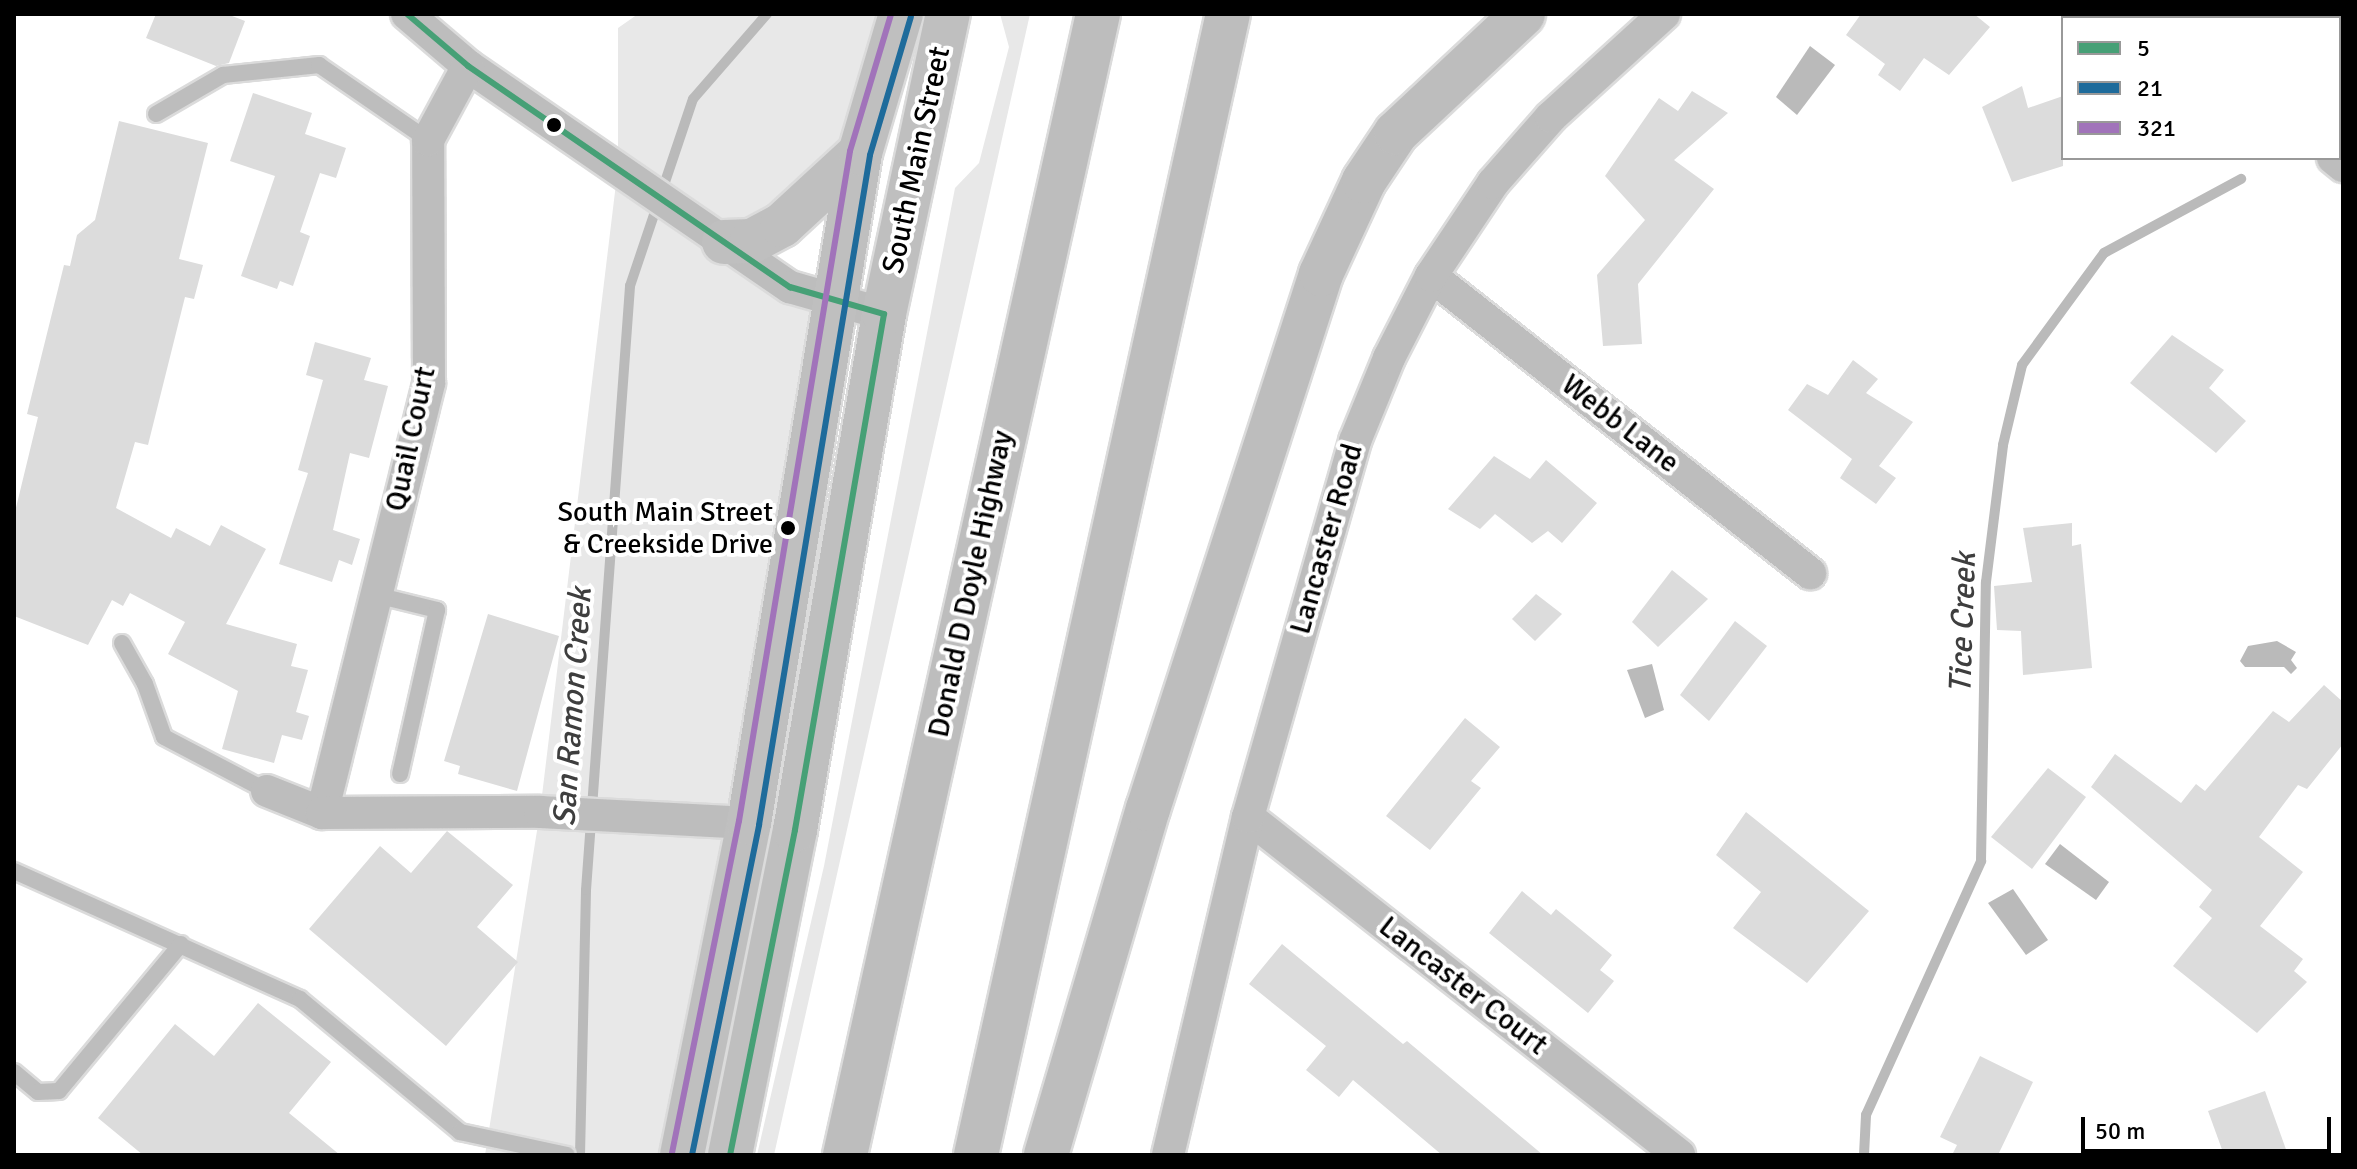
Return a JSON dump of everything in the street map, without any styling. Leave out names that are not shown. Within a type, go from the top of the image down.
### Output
[{"type":"highway","name":"Donald D Doyle Highway","points":[[845,1155],[1098,14]]},
{"type":"highway","points":[[976,1155],[1228,14]]},
{"type":"highway","points":[[1046,1155],[1148,809],[1321,274],[1364,181],[1396,133],[1523,14]]},
{"type":"main road","name":"South Main Street","points":[[682,1155],[749,823],[860,153],[901,14]]},
{"type":"main road","name":"South Main Street","points":[[730,1155],[795,830],[884,314],[948,14]]},
{"type":"main road","points":[[718,238],[752,241],[782,225],[860,153]]},
{"type":"street","points":[[407,14],[468,66],[790,287],[884,314]]},
{"type":"street","name":"Lancaster Road","points":[[1168,1155],[1248,817],[1355,441],[1431,276],[1493,183],[1541,128],[1664,14]]},
{"type":"street","name":"Quail Court","points":[[322,813],[429,383],[428,140],[468,66]]},
{"type":"street","name":"Webb Lane","points":[[1431,276],[1810,573]]},
{"type":"street","points":[[267,791],[322,813],[540,812],[749,823]]},
{"type":"street","name":"Lancaster Court","points":[[1248,817],[1679,1155]]},
{"type":"lane","points":[[156,114],[223,75],[319,65],[428,140]]},
{"type":"lane","points":[[376,595],[437,610],[400,774]]},
{"type":"lane","points":[[122,643],[145,684],[164,737],[267,791]]},
{"type":"lane","points":[[14,871],[300,999],[460,1132],[567,1155]]},
{"type":"lane","points":[[14,1072],[38,1092],[59,1091],[181,944]]},
{"type":"shaded area","points":[[638,14],[901,14],[860,153],[752,241],[834,300],[682,1155],[485,1155],[540,812],[618,167],[618,28]]},
{"type":"shaded area","points":[[1000,14],[1030,14],[774,1155],[757,1155],[824,866],[955,188],[979,163],[1009,47]]},
{"type":"shaded area","points":[[1810,46],[1835,65],[1797,115],[1776,97]]},
{"type":"shaded area","points":[[2277,641],[2296,652],[2291,660],[2297,668],[2291,674],[2284,667],[2245,667],[2240,661],[2248,646]]},
{"type":"shaded area","points":[[1652,664],[1664,710],[1645,718],[1627,670]]},
{"type":"shaded area","points":[[2060,844],[2109,882],[2096,900],[2045,864]]},
{"type":"shaded area","points":[[2013,889],[2048,940],[2026,955],[1988,903]]},
{"type":"building","points":[[156,14],[227,14],[245,21],[229,63],[216,66],[146,38]]},
{"type":"building","points":[[1861,14],[1974,14],[1990,27],[1949,75],[1924,58],[1900,91],[1878,75],[1885,64],[1846,35]]},
{"type":"building","points":[[2022,86],[2028,108],[2061,97],[2063,166],[2012,182],[1982,107]]},
{"type":"building","points":[[1692,91],[1728,113],[1674,160],[1714,189],[1638,284],[1642,344],[1603,346],[1597,275],[1645,220],[1605,176],[1659,98],[1678,111]]},
{"type":"building","points":[[253,93],[312,113],[305,134],[346,148],[336,178],[320,173],[300,232],[310,236],[293,286],[280,281],[277,289],[241,276],[275,176],[230,161]]},
{"type":"building","points":[[119,121],[208,143],[179,259],[203,265],[194,299],[185,297],[148,445],[135,442],[116,508],[171,538],[176,528],[210,546],[221,525],[266,549],[226,624],[297,644],[291,666],[308,670],[296,712],[309,716],[302,740],[282,735],[274,763],[222,749],[238,691],[168,654],[185,622],[130,593],[123,606],[112,600],[88,645],[14,616],[14,516],[38,417],[27,414],[64,265],[70,266],[77,235],[95,220]]},
{"type":"building","points":[[2172,335],[2224,370],[2209,388],[2246,421],[2216,453],[2130,383]]},
{"type":"building","points":[[315,342],[371,358],[364,380],[388,386],[369,458],[350,453],[333,530],[360,539],[352,565],[339,560],[332,582],[279,564],[308,473],[298,470],[323,380],[306,375]]},
{"type":"building","points":[[1853,360],[1878,379],[1866,393],[1913,422],[1879,466],[1896,478],[1876,504],[1840,478],[1852,459],[1788,410],[1807,384],[1828,395]]},
{"type":"building","points":[[1494,456],[1530,479],[1546,460],[1597,503],[1562,543],[1548,531],[1532,543],[1495,514],[1480,529],[1448,509]]},
{"type":"building","points":[[2072,523],[2072,546],[2081,544],[2092,668],[2023,675],[2021,631],[1997,630],[1994,586],[2032,582],[2023,528]]},
{"type":"building","points":[[1672,570],[1708,599],[1658,647],[1632,622]]},
{"type":"building","points":[[1536,594],[1562,614],[1535,641],[1512,619]]},
{"type":"building","points":[[488,614],[559,636],[517,791],[458,774],[460,766],[444,761]]},
{"type":"building","points":[[1735,621],[1767,646],[1709,721],[1680,695]]},
{"type":"building","points":[[2324,685],[2343,702],[2343,744],[2307,789],[2298,785],[2259,837],[2303,872],[2260,926],[2303,959],[2294,971],[2307,982],[2257,1033],[2173,966],[2212,918],[2199,907],[2212,890],[2091,787],[2115,754],[2181,803],[2196,784],[2205,791],[2273,711],[2289,722]]},
{"type":"building","points":[[1465,718],[1500,747],[1471,781],[1481,788],[1430,850],[1386,816]]},
{"type":"building","points":[[2048,768],[2086,797],[2032,869],[1991,837]]},
{"type":"building","points":[[1746,812],[1869,911],[1807,983],[1733,928],[1761,892],[1716,855]]},
{"type":"building","points":[[447,831],[513,885],[477,927],[518,962],[446,1046],[309,929],[380,846],[411,873]]},
{"type":"building","points":[[1522,891],[1551,915],[1556,909],[1612,955],[1600,970],[1614,981],[1588,1013],[1489,933]]},
{"type":"building","points":[[1282,944],[1403,1044],[1407,1041],[1543,1155],[1442,1155],[1353,1080],[1339,1097],[1306,1070],[1326,1046],[1249,984]]},
{"type":"building","points":[[258,1003],[331,1062],[289,1113],[340,1155],[143,1155],[98,1118],[175,1024],[214,1056]]},
{"type":"building","points":[[1980,1056],[2033,1082],[1998,1155],[1952,1155],[1957,1145],[1940,1137]]},
{"type":"building","points":[[2265,1091],[2288,1155],[2224,1155],[2208,1111]]},
{"type":"waterway","name":"San Ramon Creek","points":[[580,1155],[586,890],[630,286],[693,99],[767,14]]},
{"type":"waterway","name":"Tice Creek","points":[[1864,1155],[1866,1115],[1981,861],[1986,582],[2003,445],[2022,365],[2104,253],[2241,179]]},
{"type":"transit line","name":"5","points":[[407,14],[468,66],[790,287],[884,314],[795,830],[730,1155]]},
{"type":"transit line","name":"321","points":[[672,1153],[739,821],[850,151],[891,14]]},
{"type":"transit line","name":"21","points":[[692,1155],[759,825],[870,155],[911,17]]},
{"type":"place","name":"South Main Street & Creekside Drive","points":[[788,528]]}]
